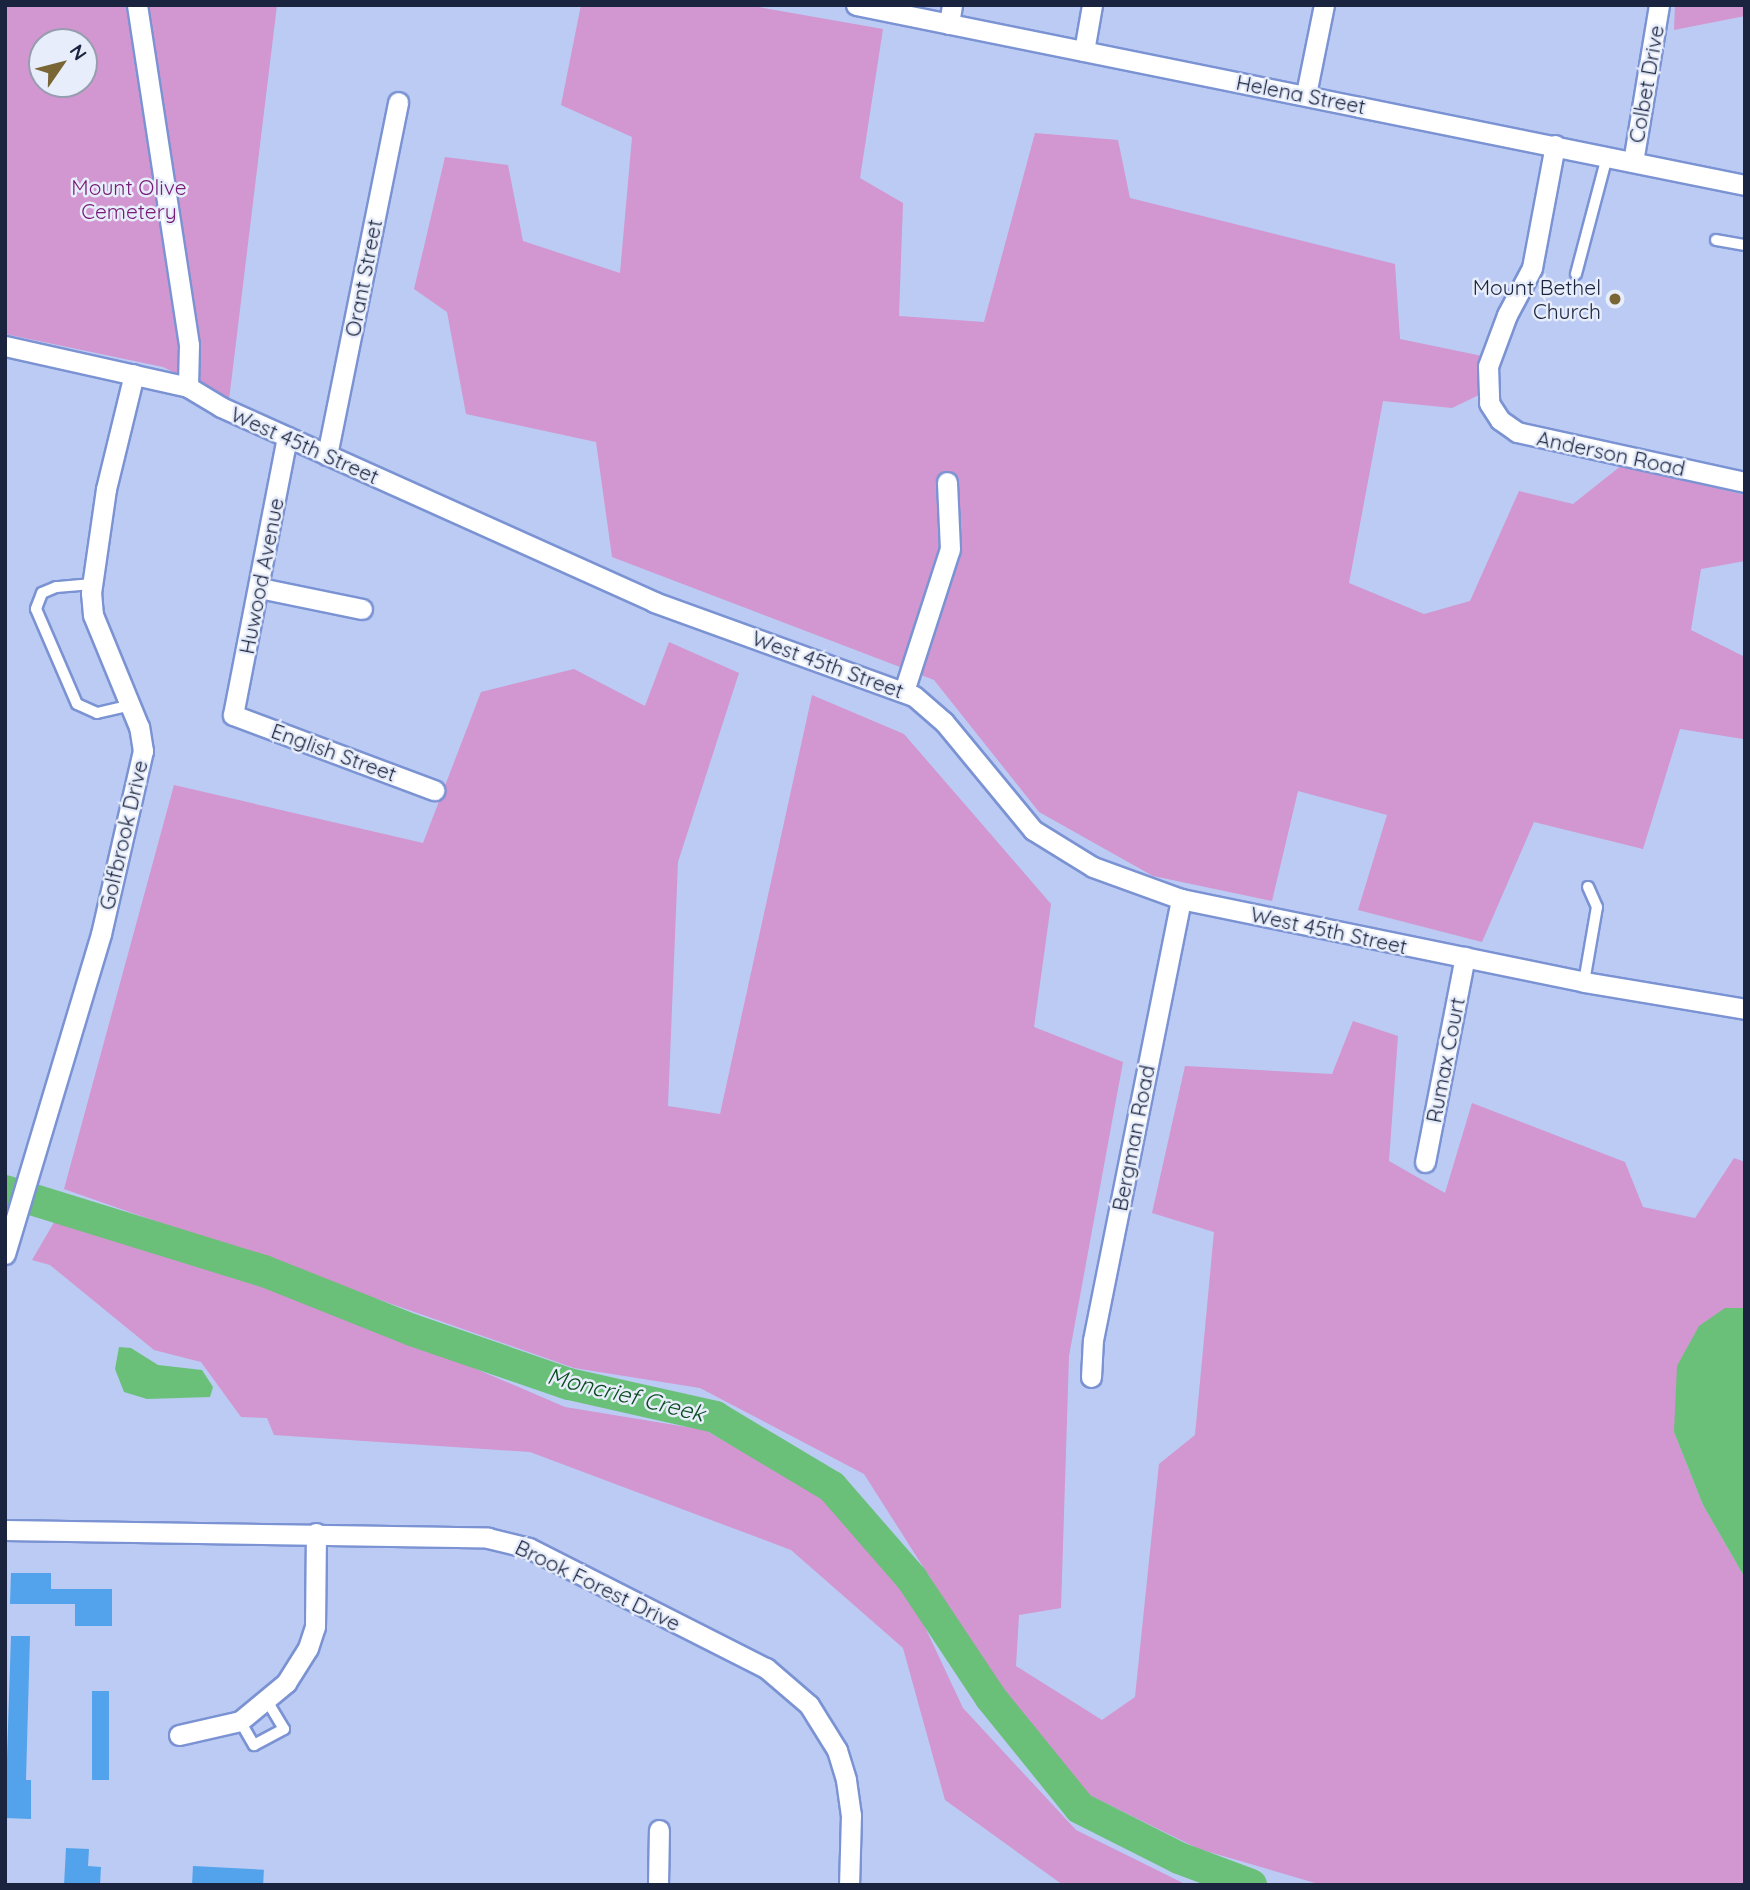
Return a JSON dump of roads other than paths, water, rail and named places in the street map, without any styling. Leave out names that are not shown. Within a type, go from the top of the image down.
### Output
[{"type":"street","points":[[137,5],[189,345],[188,387]]},
{"type":"street","name":"Helena Street","points":[[856,5],[951,15],[1084,51],[1306,93],[1745,185]]},
{"type":"street","points":[[1084,51],[1092,5]]},
{"type":"street","points":[[1306,93],[1324,5]]},
{"type":"street","name":"Colbet Drive","points":[[1633,162],[1659,5]]},
{"type":"street","name":"Orant Street","points":[[327,455],[398,102]]},
{"type":"street","name":"Anderson Road","points":[[1555,145],[1532,268],[1507,315],[1488,366],[1489,404],[1500,420],[1517,432],[1745,482]]},
{"type":"street","name":"West 45th Street","points":[[5,346],[188,387],[287,437],[654,601],[904,691],[930,707],[1033,830],[1093,867],[1181,899],[1584,982],[1745,1009]]},
{"type":"street","name":"Golfbrook Drive","points":[[5,1254],[101,934],[140,762],[139,727],[93,615],[92,584],[106,489],[134,374]]},
{"type":"street","name":"Huwood Avenue","points":[[233,715],[260,588],[287,437]]},
{"type":"street","points":[[904,691],[950,549],[947,482]]},
{"type":"street","points":[[260,588],[362,609]]},
{"type":"street","name":"English Street","points":[[233,715],[434,790]]},
{"type":"street","name":"Bergman Road","points":[[1091,1377],[1093,1339],[1181,899]]},
{"type":"street","name":"Rumax Court","points":[[1425,1162],[1465,957]]},
{"type":"street","name":"Brook Forest Drive","points":[[5,1530],[316,1533],[507,1541],[766,1668],[809,1705],[837,1750],[851,1815],[849,1885]]},
{"type":"street","points":[[179,1735],[240,1721],[286,1683],[308,1648],[317,1604],[316,1533]]},
{"type":"street","points":[[658,1885],[659,1830]]},
{"type":"lane","points":[[1576,274],[1607,157]]},
{"type":"lane","points":[[1716,240],[1745,245]]},
{"type":"lane","points":[[92,584],[56,587],[42,593],[36,609],[77,704],[97,713],[131,705]]},
{"type":"lane","points":[[1584,982],[1597,907],[1588,887]]},
{"type":"lane","points":[[240,1721],[254,1745],[284,1729],[267,1701]]},
{"type":"waterway","name":"Moncrief Creek","points":[[5,1191],[264,1271],[412,1330],[569,1384],[715,1417],[832,1487],[912,1579],[991,1698],[1080,1808],[1179,1858],[1251,1885]]},
{"type":"place","name":"Mount Bethel Church","points":[[1615,299]]},
{"type":"park label","name":"Mount Olive Cemetery","points":[[129,199]]}]
